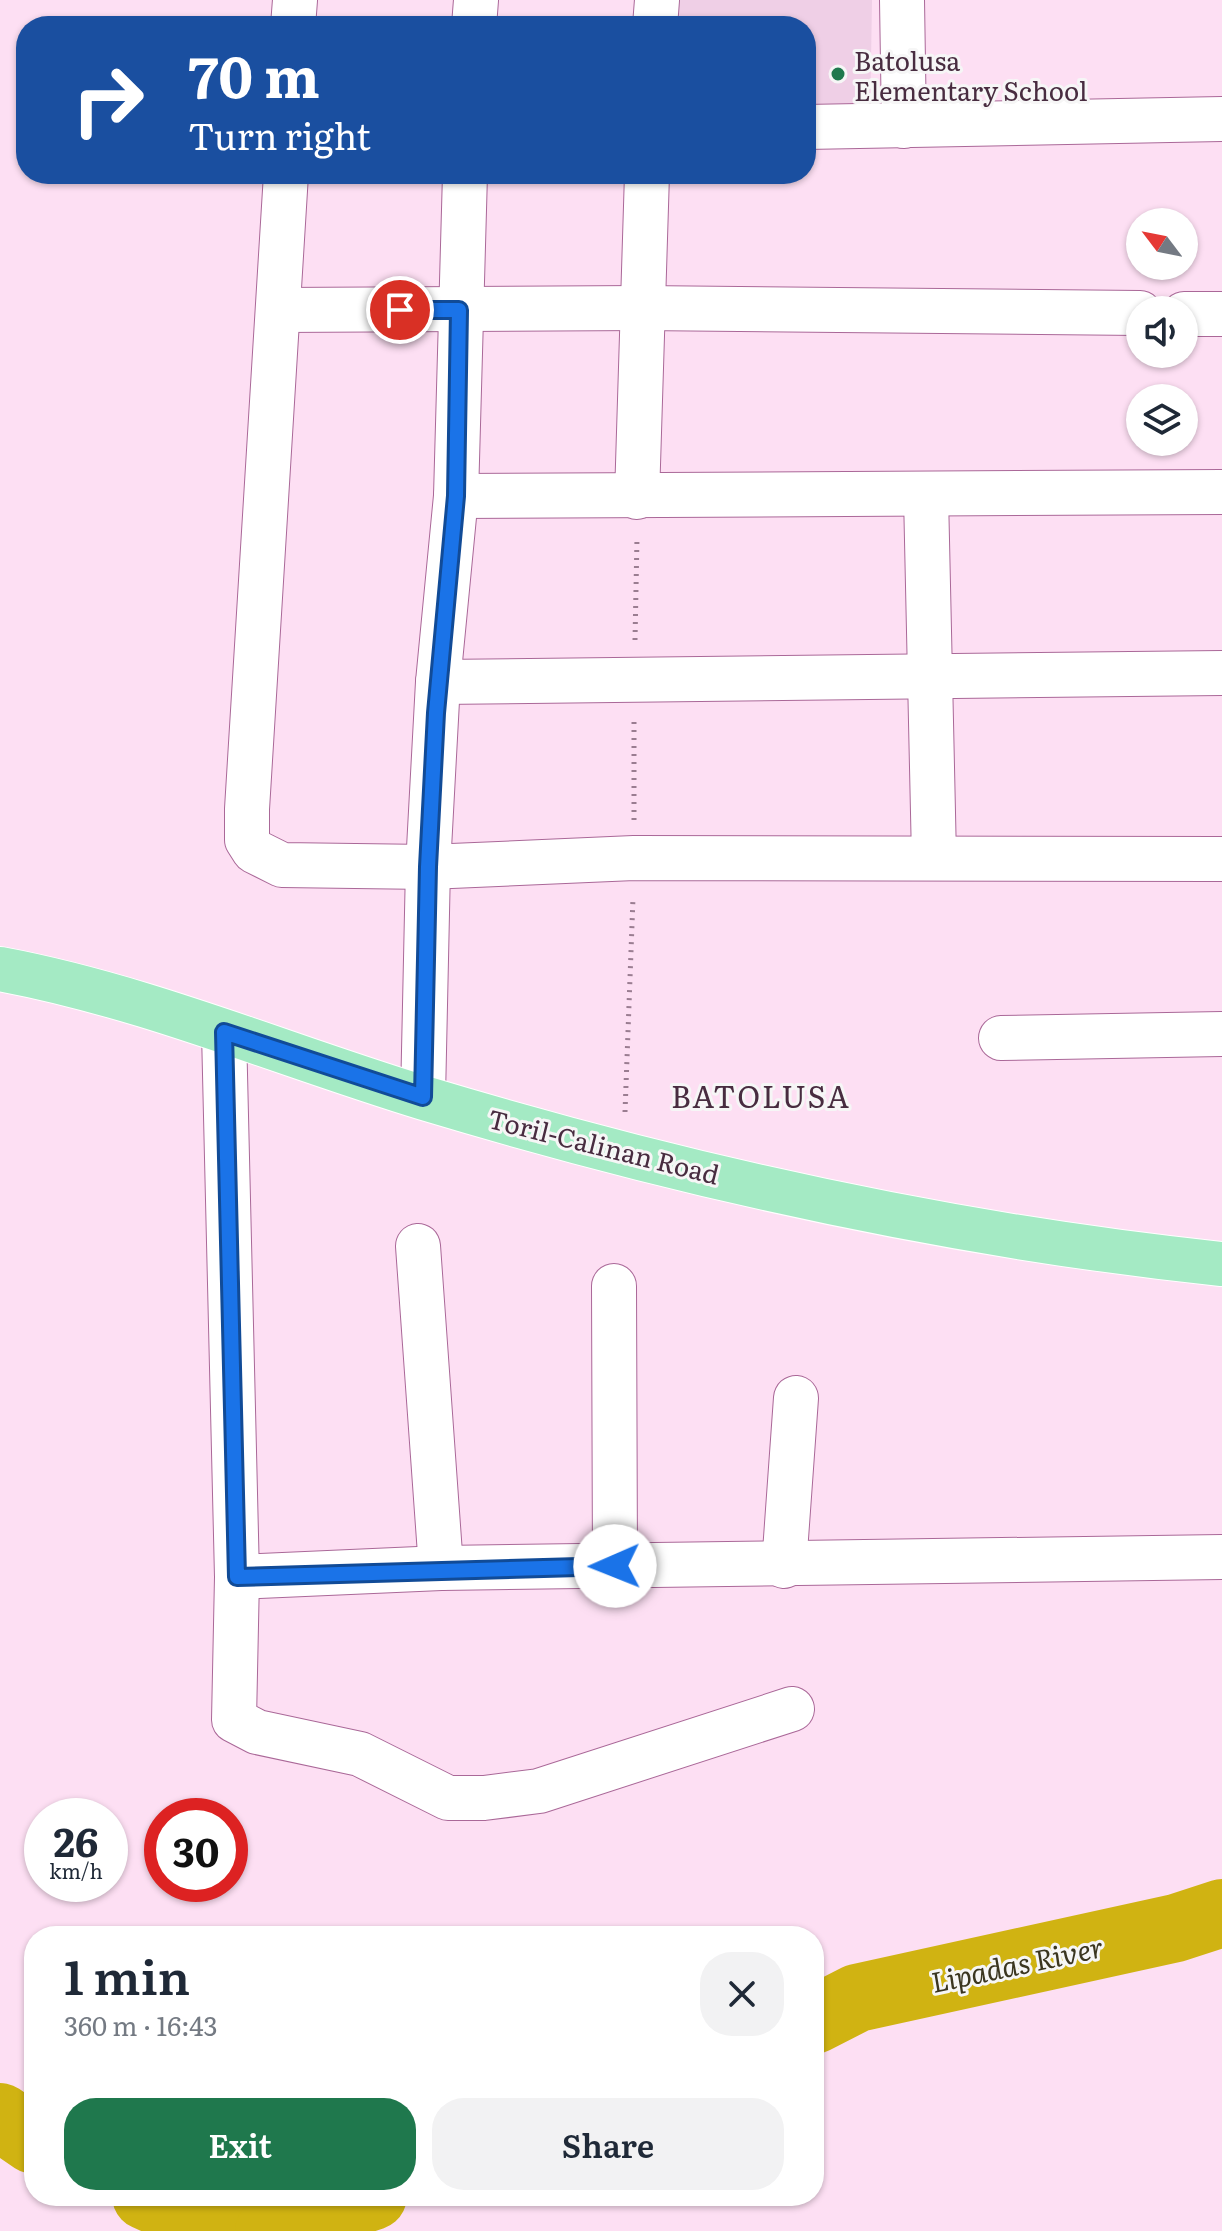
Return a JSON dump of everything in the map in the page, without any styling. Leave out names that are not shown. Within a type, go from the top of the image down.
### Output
[{"type":"main road","name":"Toril-Calinan Road","points":[[0,969],[39,976],[423,1097],[624,1153],[883,1211],[1108,1252],[1222,1264]]},
{"type":"street","points":[[902,0],[904,126]]},
{"type":"street","points":[[816,127],[1222,119]]},
{"type":"street","points":[[286,184],[247,840],[254,851],[282,865],[428,867],[634,858],[1222,859]]},
{"type":"street","points":[[423,1097],[428,867],[438,682],[456,496],[465,184]]},
{"type":"street","points":[[637,497],[647,184]]},
{"type":"street","points":[[280,310],[642,308],[1126,313]]},
{"type":"street","points":[[1198,314],[1222,314]]},
{"type":"street","points":[[456,496],[1222,492]]},
{"type":"street","points":[[926,495],[934,858]]},
{"type":"street","points":[[438,682],[1222,673]]},
{"type":"street","points":[[224,1032],[237,1577],[234,1720],[257,1732],[360,1754],[448,1798],[539,1791],[792,1709]]},
{"type":"street","points":[[1001,1038],[1222,1034]]},
{"type":"street","points":[[418,1246],[441,1568]]},
{"type":"street","points":[[614,1286],[615,1566]]},
{"type":"street","points":[[784,1566],[796,1398]]},
{"type":"street","points":[[237,1577],[441,1568],[784,1566],[1222,1557]]},
{"type":"shaded area","name":"Batolusa Elementary School","points":[[666,0],[872,0],[870,123],[816,122],[816,16],[665,16]]},
{"type":"waterway","name":"Lipadas River","points":[[824,2015],[857,1998],[1176,1928],[1222,1913]]},
{"type":"waterway","name":"Lipadas River","points":[[0,2117],[24,2133]]},
{"type":"waterway","name":"Lipadas River","points":[[169,2206],[196,2218],[246,2231]]},
{"type":"waterway","name":"Lipadas River","points":[[269,2231],[343,2206]]},
{"type":"place","name":"Batolusa Elementary School","points":[[838,74]]},
{"type":"district","name":"BATOLUSA","points":[[761,1095]]},
{"type":"route","points":[[400,310],[459,310],[456,496],[438,682],[428,867],[423,1097],[224,1032],[237,1577],[441,1568],[615,1566]]}]
